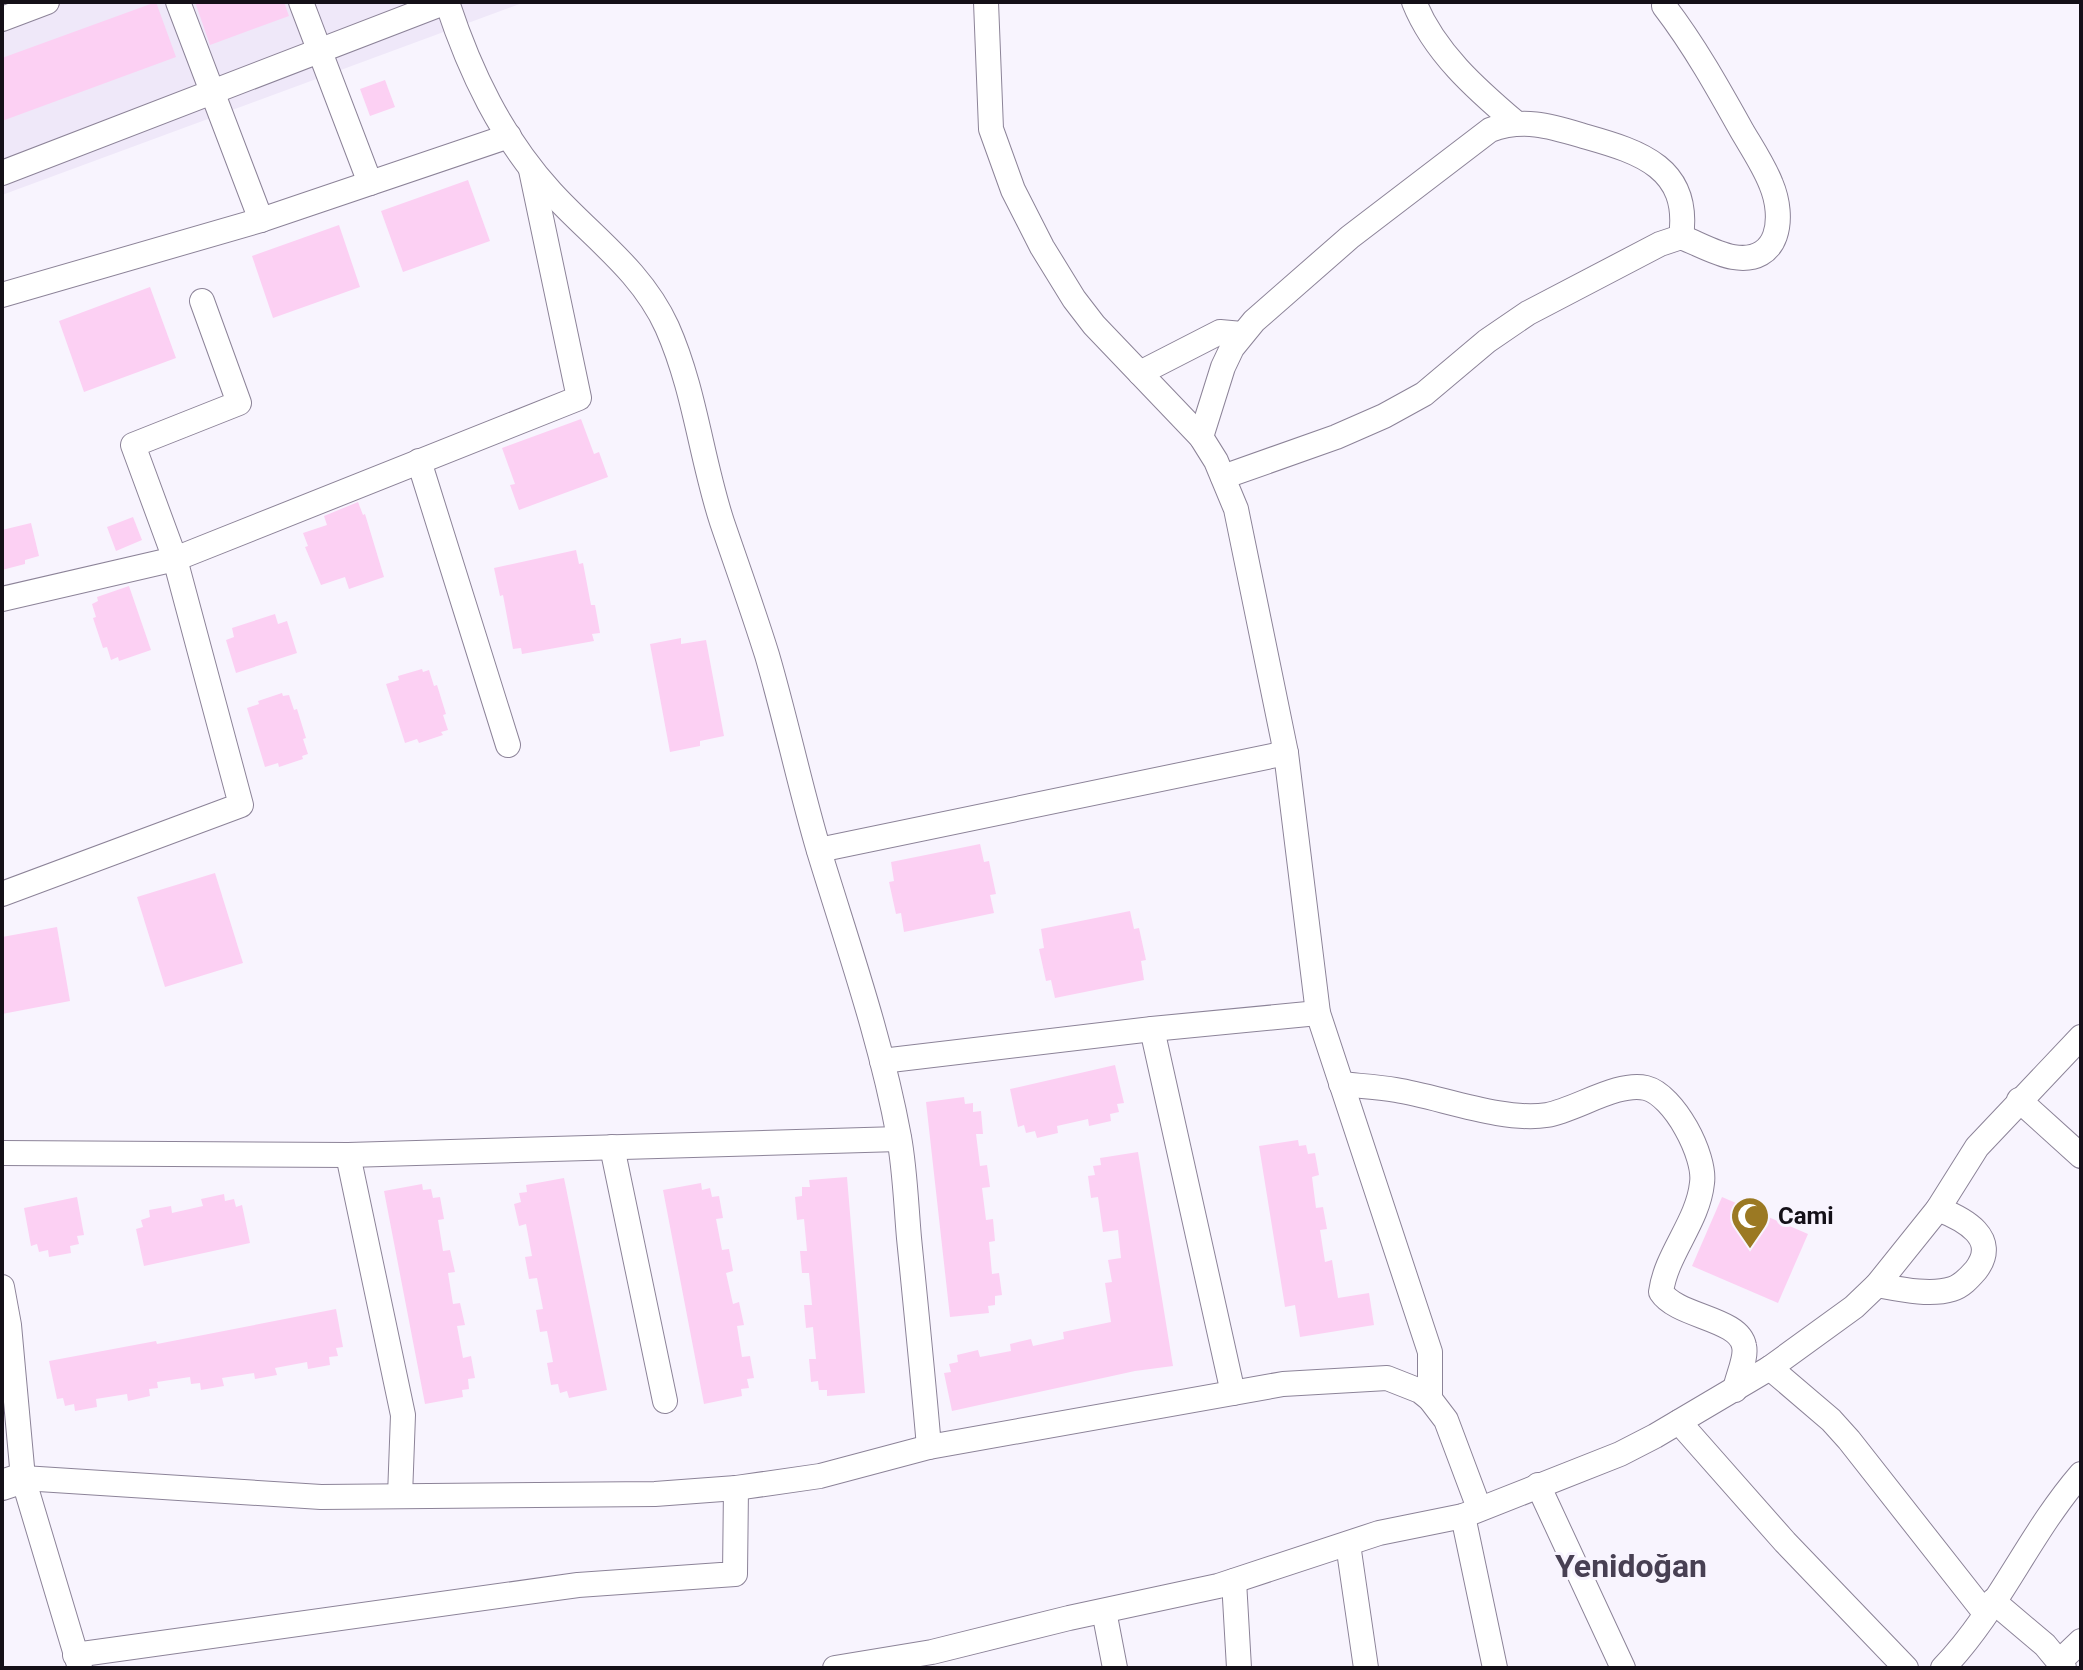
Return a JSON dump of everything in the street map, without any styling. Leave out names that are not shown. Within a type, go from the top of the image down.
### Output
[{"type":"street","points":[[2,19],[47,2]]},
{"type":"street","points":[[178,2],[261,220]]},
{"type":"street","points":[[301,2],[370,183]]},
{"type":"street","points":[[2,173],[447,2],[475,78],[492,112],[530,168],[635,275],[652,299],[674,343],[693,403],[708,478],[767,655],[819,850],[858,970],[882,1061],[899,1139],[929,1447]]},
{"type":"street","points":[[986,2],[991,129],[1004,169],[1042,247],[1074,299],[1094,325],[1201,437],[1223,477],[1241,532],[1286,753],[1318,1013],[1430,1352],[1430,1399]]},
{"type":"street","points":[[1414,2],[1424,23],[1451,62],[1516,123]]},
{"type":"street","points":[[1223,477],[1336,437],[1384,416],[1432,388],[1487,341],[1528,313],[1640,254],[1681,237],[1732,257],[1755,255],[1768,249],[1777,228],[1771,183],[1701,59],[1664,6]]},
{"type":"street","points":[[1201,437],[1223,367],[1242,334],[1302,278],[1408,190],[1478,137],[1503,125],[1545,125],[1631,150],[1645,157],[1658,166],[1674,186],[1682,211],[1681,237]]},
{"type":"street","points":[[2,295],[261,220],[509,136]]},
{"type":"street","points":[[2,599],[175,559],[579,398],[530,168]]},
{"type":"street","points":[[2,894],[241,805],[175,559],[133,445],[239,403],[202,301]]},
{"type":"street","points":[[1140,373],[1220,332],[1242,334]]},
{"type":"street","points":[[419,461],[508,745]]},
{"type":"street","points":[[819,850],[1286,753]]},
{"type":"street","points":[[882,1061],[1318,1013]]},
{"type":"street","points":[[1152,1029],[1233,1393]]},
{"type":"street","points":[[835,1668],[932,1652],[1234,1581],[1379,1533],[1471,1512],[1590,1468],[1735,1390],[1854,1307],[1877,1285],[1938,1209],[1977,1147],[2081,1037]]},
{"type":"street","points":[[1341,1084],[1396,1090],[1518,1115],[1546,1115],[1635,1087],[1658,1093],[1673,1110],[1700,1154],[1703,1182],[1661,1292],[1672,1304],[1726,1326],[1743,1341],[1745,1349],[1735,1390]]},
{"type":"street","points":[[2019,1100],[2081,1156]]},
{"type":"street","points":[[2,1153],[348,1155],[899,1139]]},
{"type":"street","points":[[612,1147],[665,1401]]},
{"type":"street","points":[[348,1155],[403,1415],[400,1496]]},
{"type":"street","points":[[1877,1285],[1948,1290],[1969,1278],[1979,1266],[1983,1255],[1980,1236],[1971,1225],[1938,1209]]},
{"type":"street","points":[[2,1287],[9,1325],[9,1479],[78,1662],[578,1585],[735,1574],[736,1488]]},
{"type":"street","points":[[1770,1368],[1849,1440],[1989,1607],[2025,1626],[2061,1665],[2081,1641]]},
{"type":"street","points":[[9,1479],[321,1497],[655,1494],[736,1488],[820,1476],[929,1447],[1283,1384],[1387,1378],[1410,1385],[1430,1399],[1446,1420],[1471,1512],[1495,1668]]},
{"type":"street","points":[[1679,1422],[1785,1542],[1906,1668]]},
{"type":"street","points":[[1943,1668],[1963,1648],[2043,1523],[2081,1474]]},
{"type":"street","points":[[1538,1485],[1623,1668]]},
{"type":"street","points":[[1348,1544],[1366,1668]]},
{"type":"street","points":[[1234,1581],[1239,1668]]},
{"type":"street","points":[[1104,1611],[1115,1668]]},
{"type":"shaded area","points":[[2,2],[525,2],[2,195]]},
{"type":"building","points":[[156,2],[176,57],[2,121],[2,58]]},
{"type":"building","points":[[195,2],[284,2],[289,16],[210,45]]},
{"type":"building","points":[[385,80],[395,107],[370,116],[360,89]]},
{"type":"building","points":[[468,180],[490,241],[403,272],[381,211]]},
{"type":"building","points":[[339,225],[360,287],[273,318],[252,256]]},
{"type":"building","points":[[150,287],[176,358],[84,392],[59,321]]},
{"type":"building","points":[[581,419],[594,454],[599,452],[608,477],[519,510],[510,485],[515,484],[502,448]]},
{"type":"building","points":[[358,502],[365,514],[384,577],[349,589],[345,577],[321,585],[305,547],[308,546],[303,533],[327,525],[324,516]]},
{"type":"building","points":[[133,517],[142,540],[116,551],[107,527]]},
{"type":"building","points":[[31,523],[39,556],[25,560],[25,564],[2,570],[2,530]]},
{"type":"building","points":[[576,550],[579,564],[583,563],[600,633],[592,634],[594,641],[522,654],[521,648],[513,649],[503,595],[500,596],[494,568]]},
{"type":"building","points":[[129,586],[151,650],[119,661],[118,657],[111,660],[107,647],[103,648],[93,618],[96,617],[92,604],[98,601],[97,597]]},
{"type":"building","points":[[275,614],[278,624],[287,621],[297,653],[236,673],[226,640],[234,637],[232,628]]},
{"type":"building","points":[[681,638],[681,644],[706,640],[724,736],[700,741],[700,746],[670,752],[650,644]]},
{"type":"building","points":[[422,669],[423,672],[429,670],[434,686],[437,685],[448,730],[441,732],[443,735],[419,743],[417,739],[405,743],[386,684],[399,680],[398,676]]},
{"type":"building","points":[[282,693],[283,696],[289,695],[294,710],[297,709],[308,754],[302,756],[303,759],[279,767],[278,763],[265,767],[247,708]]},
{"type":"building","points":[[980,844],[984,862],[989,861],[996,894],[990,895],[994,913],[904,932],[901,913],[896,914],[889,882],[894,881],[891,862]]},
{"type":"building","points":[[215,873],[243,963],[165,987],[137,897]]},
{"type":"building","points":[[1130,911],[1134,929],[1139,928],[1146,960],[1141,961],[1144,980],[1055,998],[1051,980],[1046,981],[1039,949],[1044,948],[1041,929]]},
{"type":"building","points":[[57,927],[70,1001],[2,1014],[2,937]]},
{"type":"building","points":[[1115,1065],[1124,1103],[1117,1104],[1119,1112],[1110,1114],[1111,1121],[1089,1126],[1088,1119],[1057,1126],[1058,1133],[1037,1138],[1035,1131],[1026,1133],[1024,1125],[1018,1127],[1010,1089]]},
{"type":"building","points":[[964,1097],[965,1104],[973,1103],[973,1112],[981,1111],[983,1134],[976,1134],[980,1166],[987,1165],[990,1187],[982,1188],[986,1220],[993,1219],[995,1241],[989,1242],[992,1274],[999,1273],[1002,1295],[995,1296],[995,1305],[988,1306],[989,1313],[950,1317],[926,1102]]},
{"type":"building","points":[[1298,1140],[1299,1146],[1306,1145],[1308,1154],[1315,1153],[1319,1175],[1312,1177],[1316,1208],[1323,1207],[1327,1229],[1320,1230],[1325,1262],[1332,1260],[1338,1298],[1369,1293],[1374,1325],[1300,1337],[1295,1305],[1285,1307],[1259,1146]]},
{"type":"building","points":[[1138,1152],[1173,1366],[1135,1371],[952,1411],[944,1373],[951,1372],[949,1364],[958,1362],[957,1355],[978,1350],[980,1357],[1011,1351],[1010,1344],[1031,1339],[1033,1346],[1064,1339],[1063,1332],[1111,1322],[1105,1283],[1112,1282],[1108,1260],[1121,1258],[1118,1230],[1103,1232],[1098,1197],[1091,1198],[1088,1176],[1095,1175],[1093,1166],[1101,1165],[1100,1158]]},
{"type":"building","points":[[847,1177],[865,1393],[827,1396],[827,1390],[819,1390],[818,1381],[811,1382],[809,1359],[816,1359],[813,1327],[806,1328],[804,1305],[812,1305],[809,1273],[802,1273],[800,1251],[807,1251],[804,1219],[797,1220],[795,1197],[802,1196],[802,1187],[810,1187],[809,1180]]},
{"type":"building","points":[[564,1178],[607,1390],[569,1398],[567,1391],[560,1393],[558,1384],[551,1385],[547,1363],[553,1362],[547,1331],[540,1332],[536,1310],[543,1309],[537,1278],[529,1279],[525,1257],[532,1256],[526,1224],[519,1226],[514,1204],[521,1202],[519,1193],[527,1192],[526,1185]]},
{"type":"building","points":[[701,1183],[702,1190],[710,1188],[712,1197],[719,1196],[723,1218],[716,1219],[722,1250],[729,1249],[733,1271],[726,1273],[733,1304],[739,1302],[744,1325],[737,1326],[742,1357],[750,1356],[754,1378],[747,1379],[749,1388],[741,1389],[742,1396],[704,1404],[663,1190]]},
{"type":"building","points":[[422,1184],[423,1190],[431,1189],[433,1198],[440,1197],[444,1219],[438,1220],[443,1251],[450,1250],[455,1272],[448,1273],[453,1304],[460,1303],[465,1325],[457,1326],[463,1358],[471,1356],[475,1378],[468,1379],[469,1389],[462,1390],[463,1397],[425,1404],[384,1191]]},
{"type":"building","points":[[224,1194],[225,1201],[234,1199],[236,1207],[242,1205],[250,1243],[144,1266],[136,1229],[143,1227],[141,1220],[150,1217],[149,1210],[171,1206],[172,1213],[203,1206],[201,1199]]},
{"type":"building","points":[[77,1197],[84,1235],[77,1236],[79,1244],[70,1246],[71,1253],[49,1257],[48,1250],[39,1252],[37,1244],[31,1246],[24,1208]]},
{"type":"building","name":"Cami","points":[[1722,1197],[1808,1234],[1778,1303],[1692,1266]]},
{"type":"building","points":[[336,1309],[343,1347],[336,1348],[338,1356],[329,1357],[330,1365],[308,1369],[307,1362],[275,1368],[277,1375],[255,1379],[254,1373],[222,1378],[224,1386],[201,1390],[200,1383],[191,1384],[190,1377],[157,1382],[158,1388],[149,1389],[150,1396],[128,1401],[127,1394],[96,1399],[97,1407],[75,1411],[74,1404],[65,1406],[63,1398],[57,1399],[49,1361],[156,1341],[157,1344]]},
{"type":"place","name":"Cami","points":[[1750,1250]]},
{"type":"district","name":"Yenidoğan","points":[[1631,1566]]}]
